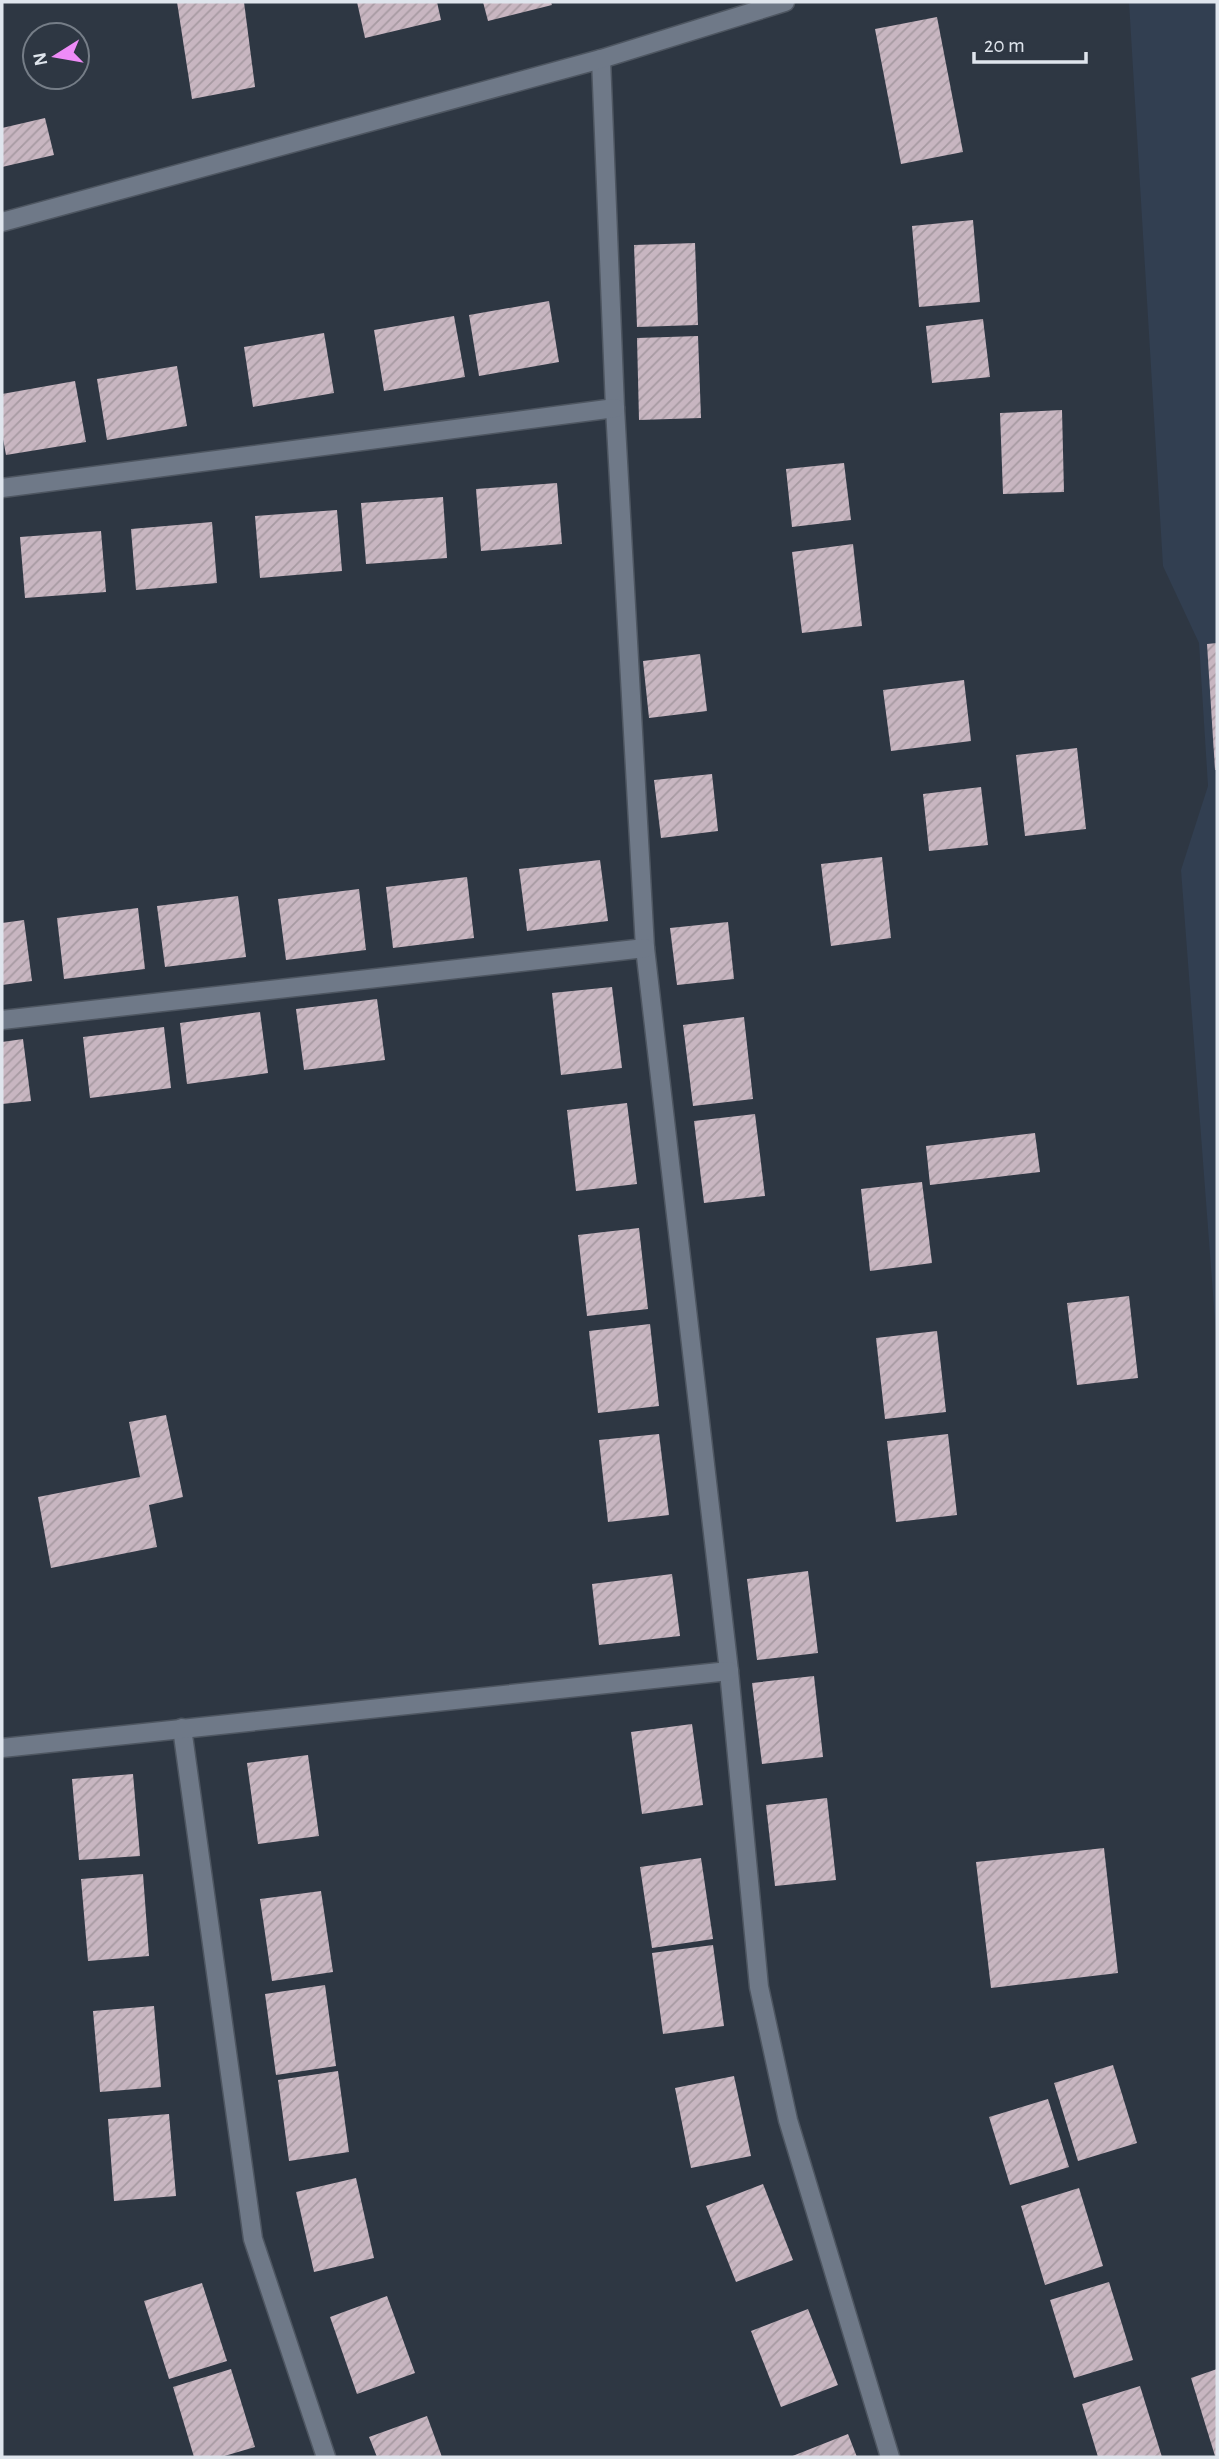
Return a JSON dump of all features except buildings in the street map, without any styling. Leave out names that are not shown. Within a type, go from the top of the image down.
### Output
[{"type":"street","points":[[2,222],[601,59],[785,2]]},
{"type":"street","points":[[601,59],[615,408],[646,948],[729,1671],[760,1987],[788,2120],[890,2457]]},
{"type":"street","points":[[2,488],[615,408]]},
{"type":"street","points":[[2,1020],[646,948]]},
{"type":"street","points":[[2,1748],[729,1671]]},
{"type":"street","points":[[182,1728],[253,2238],[326,2457]]},
{"type":"shaded area","points":[[1129,2],[1217,2],[1217,1347],[1181,870],[1208,786],[1199,643],[1163,566]]}]
